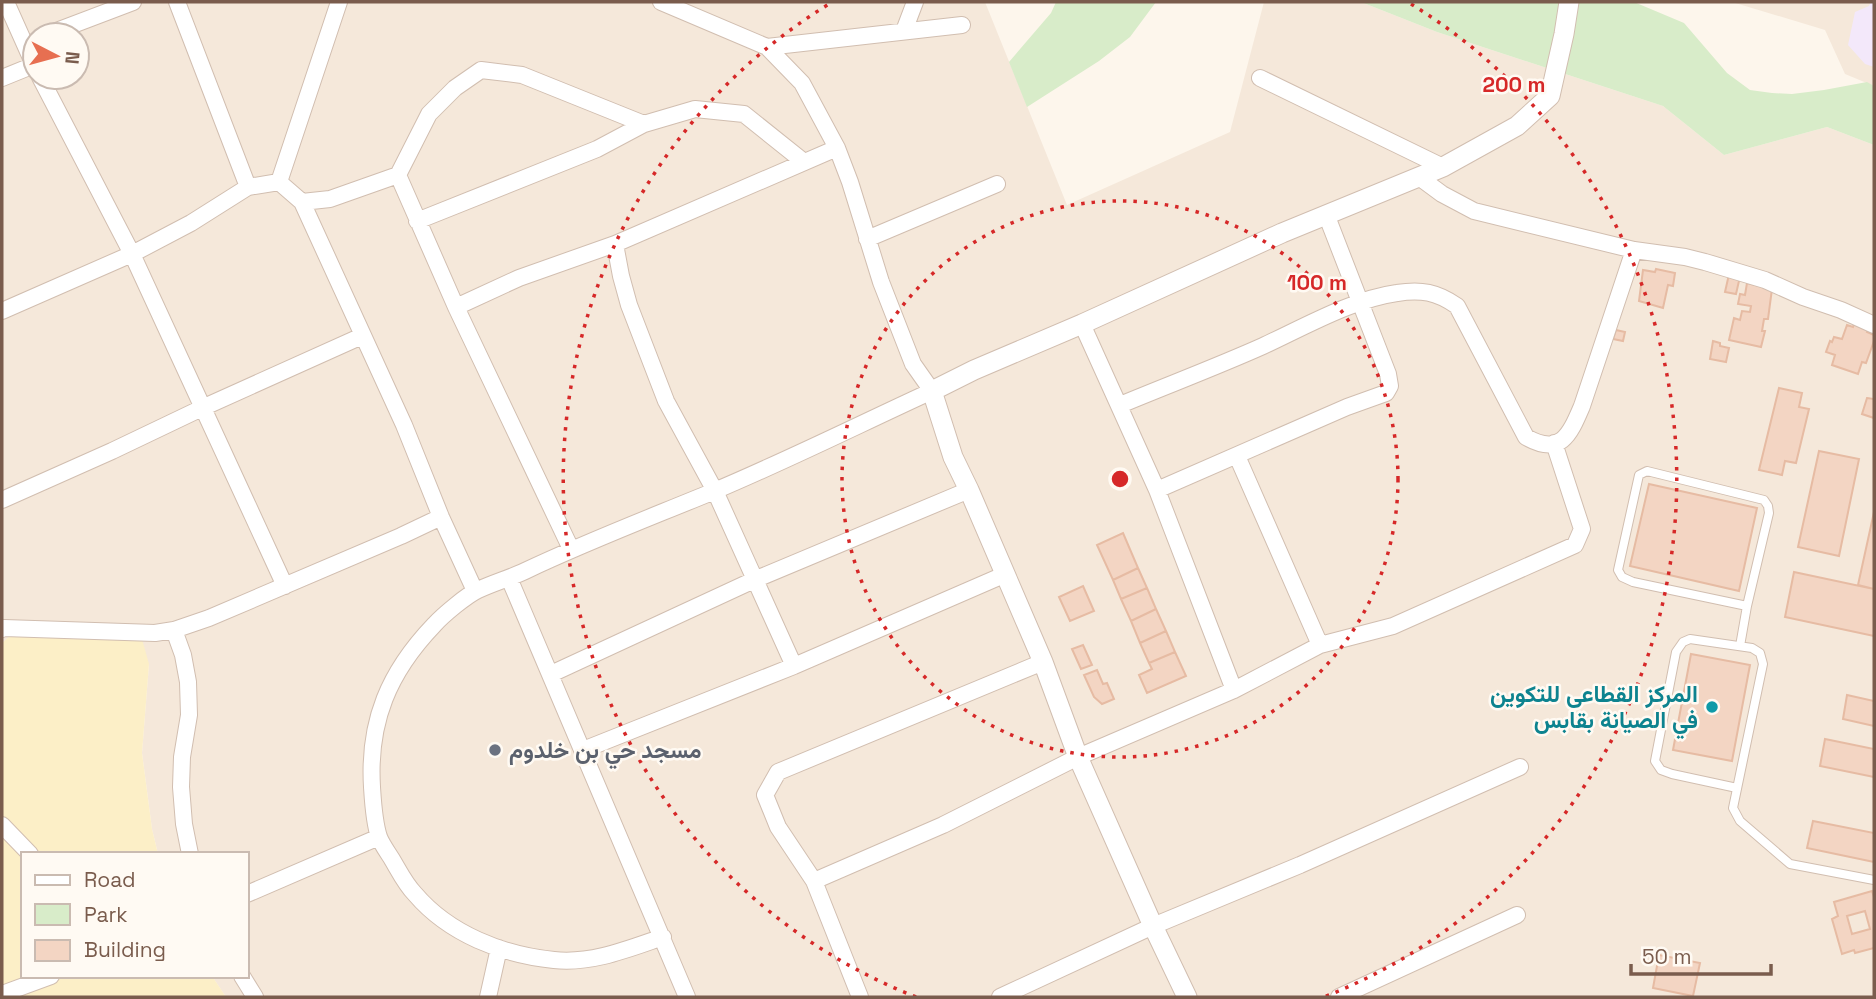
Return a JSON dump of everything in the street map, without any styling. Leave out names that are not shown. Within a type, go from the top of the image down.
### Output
[{"type":"street","points":[[6,2],[21,26]]},
{"type":"street","points":[[83,21],[133,2]]},
{"type":"street","points":[[177,2],[248,187]]},
{"type":"street","points":[[279,182],[339,2]]},
{"type":"street","points":[[661,2],[767,47],[802,83],[837,148],[881,282],[913,364],[932,391],[953,457],[1043,662],[1078,757],[1187,997]]},
{"type":"street","points":[[904,31],[915,2]]},
{"type":"street","points":[[663,937],[586,960],[555,961],[520,955],[486,944],[454,928],[438,917],[415,894],[379,837],[373,807],[370,763],[377,718],[389,687],[407,656],[436,623],[475,591],[715,491],[974,370],[1326,214],[1443,167],[1517,126],[1550,96],[1569,2]]},
{"type":"street","points":[[767,47],[962,25]]},
{"type":"street","points":[[302,202],[330,199],[398,175],[429,114],[455,88],[481,70],[522,75],[644,124]]},
{"type":"street","points":[[2,78],[21,71]]},
{"type":"street","points":[[1260,78],[1443,167]]},
{"type":"street","points":[[47,91],[132,254],[285,586]]},
{"type":"street","points":[[417,221],[597,149],[644,124],[695,108],[744,114],[804,162]]},
{"type":"street","points":[[456,307],[519,278],[615,244],[837,148]]},
{"type":"street","points":[[398,175],[456,307],[571,549]]},
{"type":"street","points":[[1419,177],[1441,194],[1475,211],[1634,250],[1685,257],[1753,276],[1874,325]]},
{"type":"street","points":[[2,311],[132,254],[191,223],[248,187],[279,182]]},
{"type":"street","points":[[279,182],[302,202],[404,425],[441,517],[475,591]]},
{"type":"street","points":[[867,239],[998,184]]},
{"type":"street","points":[[1157,490],[1347,407],[1386,393],[1390,386],[1388,374],[1326,214]]},
{"type":"street","points":[[615,244],[629,305],[666,401],[715,491],[794,666]]},
{"type":"street","points":[[1120,405],[1361,302],[1396,293],[1423,291],[1442,296],[1457,306],[1526,437],[1538,444],[1564,440],[1582,406],[1634,250]]},
{"type":"street","points":[[1082,324],[1157,490],[1234,690]]},
{"type":"street","points":[[2,500],[362,336]]},
{"type":"street","points":[[814,881],[943,825],[1078,757],[1234,690],[1320,645],[1393,626],[1575,545],[1582,529],[1554,443]]},
{"type":"street","points":[[1237,456],[1320,645]]},
{"type":"street","points":[[551,674],[754,580],[969,489]]},
{"type":"street","points":[[3,627],[129,633],[174,630],[285,586],[441,517]]},
{"type":"street","points":[[583,750],[794,666],[1006,574]]},
{"type":"street","points":[[509,578],[687,997]]},
{"type":"street","points":[[174,630],[183,655],[188,682],[189,715],[182,757],[181,787],[190,852]]},
{"type":"street","points":[[860,997],[814,881],[778,827],[765,794],[778,772],[1043,662]]},
{"type":"street","points":[[1000,997],[1153,926],[1300,865],[1520,767]]},
{"type":"street","points":[[2,825],[28,852]]},
{"type":"street","points":[[248,894],[379,837]]},
{"type":"street","points":[[1339,997],[1517,915]]},
{"type":"street","points":[[488,997],[499,948]]},
{"type":"street","points":[[2,994],[46,978]]},
{"type":"street","points":[[243,978],[255,997]]},
{"type":"lane","points":[[1740,646],[1769,513],[1768,506],[1764,500],[1647,471],[1639,475],[1618,570],[1622,577],[1633,582],[1747,606]]},
{"type":"lane","points":[[1738,788],[1672,774],[1661,770],[1656,761],[1676,652],[1683,642],[1690,639],[1752,648],[1760,653],[1763,664],[1734,808],[1740,821],[1790,864],[1874,880]]},
{"type":"shaded area","points":[[2,2],[985,2],[1067,205],[1230,132],[1264,2],[1361,2],[1437,32],[1663,106],[1724,155],[1827,127],[1874,145],[1874,997],[226,997],[213,978],[248,978],[248,852],[158,852],[142,753],[149,664],[12,634],[2,643]]},
{"type":"shaded area","points":[[1732,2],[1874,2],[1874,86],[1845,74],[1825,30]]},
{"type":"shaded area","points":[[1874,2],[1874,67],[1865,64],[1848,45],[1855,12],[1869,6]]},
{"type":"green space","points":[[1056,2],[1156,2],[1130,37],[1099,61],[1027,107],[1009,62],[1051,13]]},
{"type":"green space","points":[[1361,2],[1634,2],[1684,23],[1727,73],[1750,90],[1792,94],[1867,82],[1874,86],[1874,145],[1827,127],[1724,155],[1663,106],[1437,32]]},
{"type":"sand","points":[[12,634],[142,639],[149,664],[142,753],[158,852],[21,852],[21,978],[213,978],[226,997],[2,997],[2,643]]},
{"type":"building","points":[[1656,269],[1675,273],[1673,286],[1668,285],[1663,308],[1639,301],[1643,270],[1655,272]]},
{"type":"building","points":[[1730,270],[1741,272],[1736,294],[1725,292]]},
{"type":"building","points":[[1747,283],[1772,289],[1768,319],[1764,319],[1762,331],[1765,331],[1761,347],[1729,340],[1734,318],[1740,320],[1742,311],[1750,312],[1751,306],[1738,304],[1740,294],[1745,295]]},
{"type":"building","points":[[1855,321],[1869,326],[1867,332],[1874,335],[1866,363],[1862,362],[1858,374],[1832,365],[1835,355],[1826,352],[1830,341],[1832,342],[1834,337],[1842,339],[1847,325],[1853,327]]},
{"type":"building","points":[[1616,330],[1625,332],[1623,341],[1613,339]]},
{"type":"building","points":[[1713,341],[1729,348],[1726,362],[1710,359]]},
{"type":"building","points":[[1779,388],[1802,393],[1799,407],[1809,409],[1796,463],[1785,461],[1782,475],[1759,470]]},
{"type":"building","points":[[1867,398],[1874,399],[1874,418],[1862,414]]},
{"type":"building","points":[[1819,451],[1859,459],[1839,556],[1798,547]]},
{"type":"building","points":[[1649,484],[1757,508],[1739,591],[1630,566]]},
{"type":"building","points":[[1874,512],[1874,589],[1858,585]]},
{"type":"building","points":[[1123,533],[1138,568],[1113,580],[1097,545]]},
{"type":"building","points":[[1138,568],[1147,588],[1121,599],[1113,580]]},
{"type":"building","points":[[1794,572],[1874,589],[1874,636],[1785,617]]},
{"type":"building","points":[[1083,586],[1094,611],[1070,621],[1059,597]]},
{"type":"building","points":[[1147,588],[1156,609],[1131,621],[1121,599]]},
{"type":"building","points":[[1156,609],[1166,631],[1140,643],[1131,621]]},
{"type":"building","points":[[1166,631],[1175,652],[1149,663],[1140,643]]},
{"type":"building","points":[[1083,645],[1092,665],[1081,669],[1072,649]]},
{"type":"building","points":[[1175,652],[1186,676],[1147,693],[1139,675],[1152,669],[1149,663]]},
{"type":"building","name":"المركز القطاعى للتكوين في الصيانة بقابس","points":[[1691,654],[1750,665],[1732,761],[1673,750]]},
{"type":"building","points":[[1097,670],[1114,699],[1102,704],[1094,697],[1084,675]]},
{"type":"building","points":[[1847,695],[1874,701],[1874,726],[1843,719]]},
{"type":"building","points":[[1825,739],[1874,749],[1874,777],[1820,766]]},
{"type":"building","points":[[1813,821],[1874,833],[1874,862],[1807,848]]},
{"type":"building","points":[[1872,891],[1874,948],[1842,954],[1832,919],[1838,916],[1834,902]],"holes":[[[1865,911],[1870,929],[1852,934],[1847,916]]]},
{"type":"building","points":[[1659,955],[1700,963],[1693,996],[1653,988]]},
{"type":"place","name":"المركز القطاعى للتكوين في الصيانة بقابس","points":[[1712,707]]},
{"type":"place","name":"مسجد حي بن خلدوم","points":[[495,750]]}]
